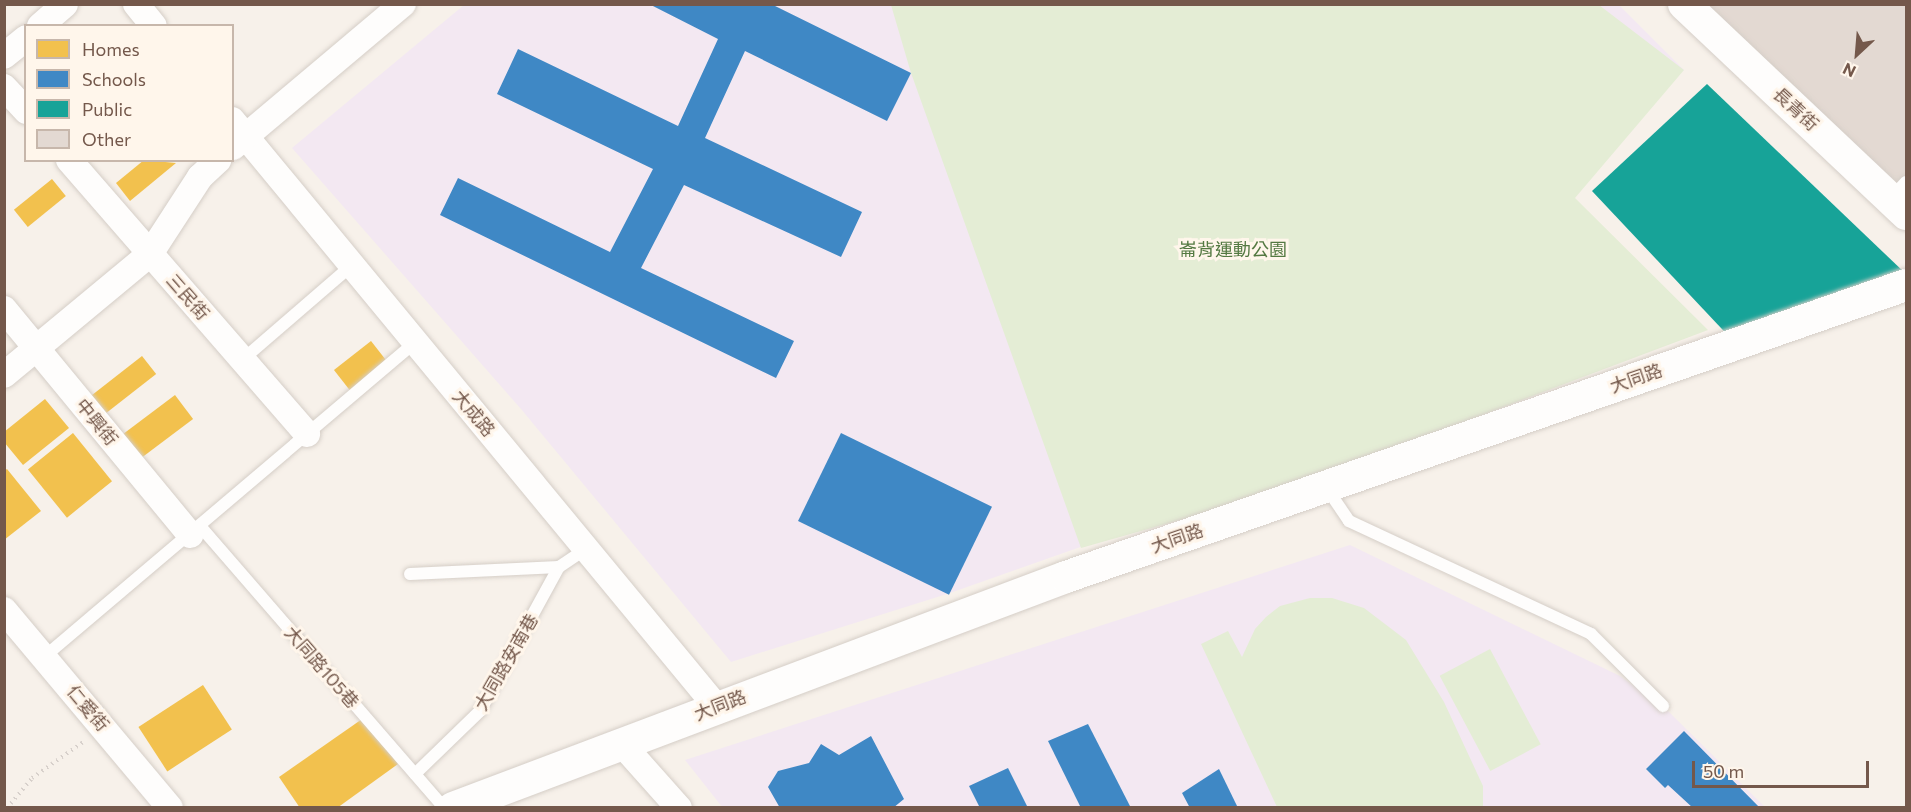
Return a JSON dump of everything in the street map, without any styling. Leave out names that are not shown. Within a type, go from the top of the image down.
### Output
[{"type":"street","points":[[42,24],[65,4]]},
{"type":"street","points":[[136,4],[152,24]]},
{"type":"street","points":[[237,134],[403,4]]},
{"type":"street","name":"長青街","points":[[1684,4],[1901,198]]},
{"type":"street","points":[[4,56],[24,40]]},
{"type":"street","points":[[4,87],[24,109]]},
{"type":"street","name":"大成路","points":[[237,134],[352,265],[716,706]]},
{"type":"street","name":"三民街","points":[[71,162],[306,434]]},
{"type":"street","points":[[4,375],[150,254],[200,177],[216,162]]},
{"type":"street","name":"大同路","points":[[453,807],[716,706],[1325,486],[1906,285]]},
{"type":"street","name":"中興街","points":[[4,309],[195,530]]},
{"type":"street","name":"仁愛街","points":[[4,610],[170,807]]},
{"type":"street","points":[[621,743],[679,807]]},
{"type":"lane","points":[[242,360],[352,265]]},
{"type":"lane","points":[[44,657],[415,342]]},
{"type":"lane","points":[[1325,486],[1349,521],[1591,634],[1663,706]]},
{"type":"lane","name":"大同路105巷","points":[[195,530],[444,807]]},
{"type":"lane","name":"大同路安南巷","points":[[415,774],[480,711],[559,567],[586,549]]},
{"type":"lane","points":[[410,574],[559,567]]},
{"type":"path","points":[[7,807],[32,778],[104,728]]},
{"type":"shaded area","points":[[464,5],[1619,5],[1684,70],[1567,160],[1398,435],[950,593],[731,662],[521,409],[292,148]]},
{"type":"shaded area","points":[[1350,545],[1620,676],[1668,711],[1765,807],[723,808],[685,760]]},
{"type":"green space","name":"崙背運動公園","points":[[891,5],[1599,5],[1684,70],[1575,198],[1708,330],[1275,493],[1081,548],[911,73]]},
{"type":"green space","points":[[1310,598],[1332,598],[1364,608],[1406,640],[1444,702],[1483,786],[1483,807],[1277,807],[1201,644],[1228,631],[1242,657],[1255,629],[1266,617],[1280,606]]},
{"type":"green space","points":[[1490,649],[1541,744],[1490,771],[1440,676]]},
{"type":"building: Homes","points":[[142,162],[176,163],[130,201],[116,183]]},
{"type":"building: Homes","points":[[52,179],[66,196],[28,227],[14,210]]},
{"type":"building: Homes","points":[[371,341],[392,368],[355,397],[334,370]]},
{"type":"building: Homes","points":[[142,356],[156,374],[103,415],[89,397]]},
{"type":"building: Homes","points":[[175,395],[193,419],[140,459],[121,435]]},
{"type":"building: Homes","points":[[45,399],[69,428],[23,465],[4,442],[4,432]]},
{"type":"building: Homes","points":[[73,433],[112,481],[67,518],[28,470]]},
{"type":"building: Homes","points":[[7,469],[41,511],[4,540],[4,471]]},
{"type":"building: Homes","points":[[203,685],[232,729],[167,771],[138,727]]},
{"type":"building: Homes","points":[[365,717],[398,764],[337,808],[300,808],[279,777]]},
{"type":"building: Schools","points":[[649,4],[771,4],[911,73],[887,121],[745,51],[705,138],[862,212],[841,257],[684,185],[641,268],[794,341],[776,378],[440,215],[458,178],[610,252],[653,169],[497,94],[518,49],[678,126],[718,39]]},
{"type":"building: Schools","points":[[841,433],[992,507],[949,595],[798,521]]},
{"type":"building: Schools","points":[[1088,724],[1131,808],[1081,808],[1048,741]]},
{"type":"building: Schools","points":[[1684,731],[1760,808],[1693,808],[1668,785],[1665,788],[1646,769]]},
{"type":"building: Schools","points":[[871,736],[904,799],[893,808],[780,808],[768,787],[778,771],[809,763],[821,744],[839,755]]},
{"type":"building: Schools","points":[[1008,768],[1028,808],[980,808],[969,786]]},
{"type":"building: Schools","points":[[1219,769],[1238,808],[1190,808],[1182,793]]},
{"type":"building: Public","points":[[1707,84],[1906,274],[1737,345],[1592,191]]},
{"type":"building: Other","points":[[1705,4],[1906,4],[1906,205]]}]
